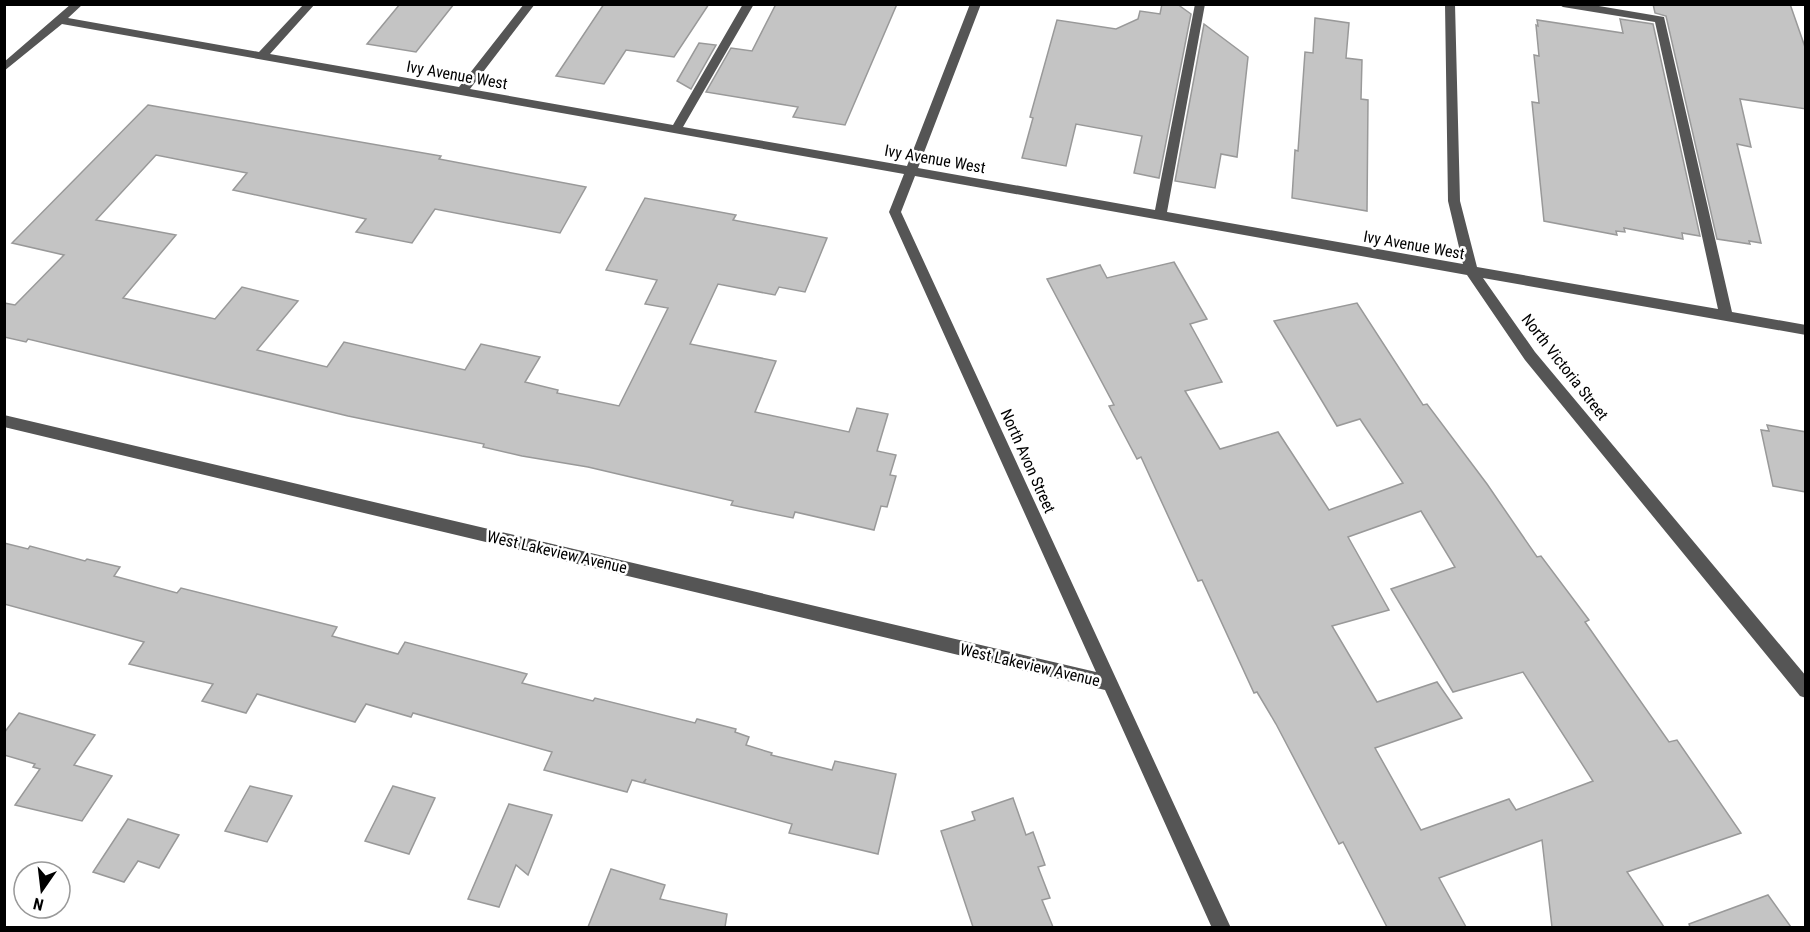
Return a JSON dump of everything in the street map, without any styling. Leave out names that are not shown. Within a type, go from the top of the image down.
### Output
[{"type":"street","points":[[4,68],[78,4]]},
{"type":"street","points":[[262,56],[310,4]]},
{"type":"street","points":[[461,93],[530,4]]},
{"type":"street","points":[[676,129],[749,4]]},
{"type":"street","name":"North Avon Street","points":[[976,4],[895,212],[1222,927]]},
{"type":"street","points":[[1160,216],[1200,4]]},
{"type":"street","name":"North Victoria Street","points":[[1450,4],[1454,201],[1472,272],[1530,356],[1806,690]]},
{"type":"street","points":[[1563,4],[1660,19],[1726,316]]},
{"type":"street","name":"Ivy Avenue West","points":[[60,20],[1806,330]]},
{"type":"street","name":"West Lakeview Avenue","points":[[4,421],[1109,683]]},
{"type":"building","points":[[400,4],[454,4],[416,52],[367,44]]},
{"type":"building","points":[[604,4],[709,4],[674,57],[626,50],[604,84],[556,76]]},
{"type":"building","points":[[776,4],[897,4],[845,125],[793,117],[798,107],[706,92],[731,48],[752,51]]},
{"type":"building","points":[[1162,4],[1177,4],[1191,14],[1159,178],[1134,173],[1142,136],[1076,124],[1066,166],[1022,158],[1033,118],[1030,117],[1057,20],[1116,29],[1138,19],[1140,11],[1160,14]]},
{"type":"building","points":[[1653,4],[1790,4],[1806,50],[1806,109],[1740,99],[1751,147],[1737,144],[1761,243],[1749,241],[1750,244],[1717,239],[1666,16],[1655,13]]},
{"type":"building","points":[[1315,18],[1349,23],[1346,58],[1362,60],[1361,99],[1368,100],[1367,211],[1292,198],[1295,150],[1298,151],[1305,52],[1313,53]]},
{"type":"building","points":[[1620,19],[1653,24],[1700,236],[1682,233],[1683,239],[1624,228],[1625,232],[1616,231],[1617,235],[1544,221],[1532,102],[1539,103],[1534,55],[1539,56],[1537,20],[1623,33]]},
{"type":"building","points":[[1204,24],[1248,57],[1237,157],[1221,154],[1215,188],[1175,181]]},
{"type":"building","points":[[699,43],[716,45],[691,89],[677,81]]},
{"type":"building","points":[[148,105],[441,156],[439,159],[586,187],[560,233],[435,209],[412,243],[356,232],[366,219],[233,190],[247,173],[156,155],[96,220],[176,235],[123,298],[215,319],[242,287],[298,301],[257,350],[327,367],[344,342],[465,370],[481,344],[540,357],[525,382],[558,390],[557,393],[619,406],[668,308],[645,304],[657,280],[606,270],[645,198],[736,215],[733,220],[827,238],[805,292],[779,287],[775,295],[718,284],[690,344],[776,361],[755,412],[849,432],[857,408],[888,414],[877,451],[896,455],[890,475],[896,476],[887,507],[881,506],[874,530],[795,512],[793,518],[731,505],[733,501],[588,467],[522,456],[483,447],[484,444],[348,416],[28,339],[26,342],[4,337],[4,303],[15,305],[64,255],[12,243]]},
{"type":"building","points":[[1174,262],[1207,319],[1190,324],[1222,382],[1185,391],[1220,449],[1278,432],[1329,510],[1403,483],[1360,419],[1337,426],[1274,321],[1357,303],[1423,405],[1427,404],[1487,484],[1537,557],[1541,556],[1589,620],[1585,622],[1669,742],[1677,740],[1741,833],[1627,872],[1664,927],[1552,927],[1542,840],[1439,878],[1466,927],[1387,927],[1343,842],[1339,844],[1276,724],[1257,692],[1254,693],[1202,580],[1198,581],[1141,457],[1137,459],[1109,406],[1114,405],[1047,279],[1100,265],[1107,278]],"holes":[[[1421,511],[1455,567],[1391,589],[1453,692],[1523,672],[1593,781],[1516,810],[1509,799],[1421,830],[1375,748],[1462,718],[1437,682],[1377,702],[1332,626],[1389,610],[1348,537]]]},
{"type":"building","points":[[1767,425],[1806,432],[1806,492],[1773,486],[1761,430],[1769,431]]},
{"type":"building","points":[[4,543],[28,549],[30,546],[85,561],[87,559],[120,567],[114,576],[177,593],[181,588],[337,627],[332,636],[398,654],[405,642],[527,674],[522,683],[593,701],[595,698],[695,723],[697,719],[736,729],[735,732],[749,737],[746,745],[772,753],[771,755],[832,770],[835,761],[896,774],[878,854],[789,833],[792,824],[644,783],[646,779],[643,783],[632,780],[627,792],[544,770],[552,752],[413,713],[411,717],[366,704],[355,722],[257,694],[246,713],[202,701],[213,684],[129,664],[144,642],[4,604]]},
{"type":"building","points":[[19,713],[95,735],[74,765],[112,776],[82,821],[15,805],[40,769],[33,767],[35,764],[4,755],[4,733]]},
{"type":"building","points":[[250,786],[292,796],[267,842],[225,831]]},
{"type":"building","points":[[393,786],[435,798],[409,854],[365,841]]},
{"type":"building","points":[[1013,798],[1026,835],[1033,832],[1045,865],[1038,867],[1050,898],[1042,900],[1053,927],[973,927],[941,831],[975,820],[972,812]]},
{"type":"building","points":[[509,804],[552,815],[528,875],[516,865],[499,907],[468,899]]},
{"type":"building","points":[[128,819],[179,835],[159,868],[138,861],[124,882],[93,872]]},
{"type":"building","points":[[611,869],[665,885],[660,899],[727,914],[725,927],[588,927]]},
{"type":"building","points":[[1768,895],[1791,927],[1690,927],[1689,924]]}]
